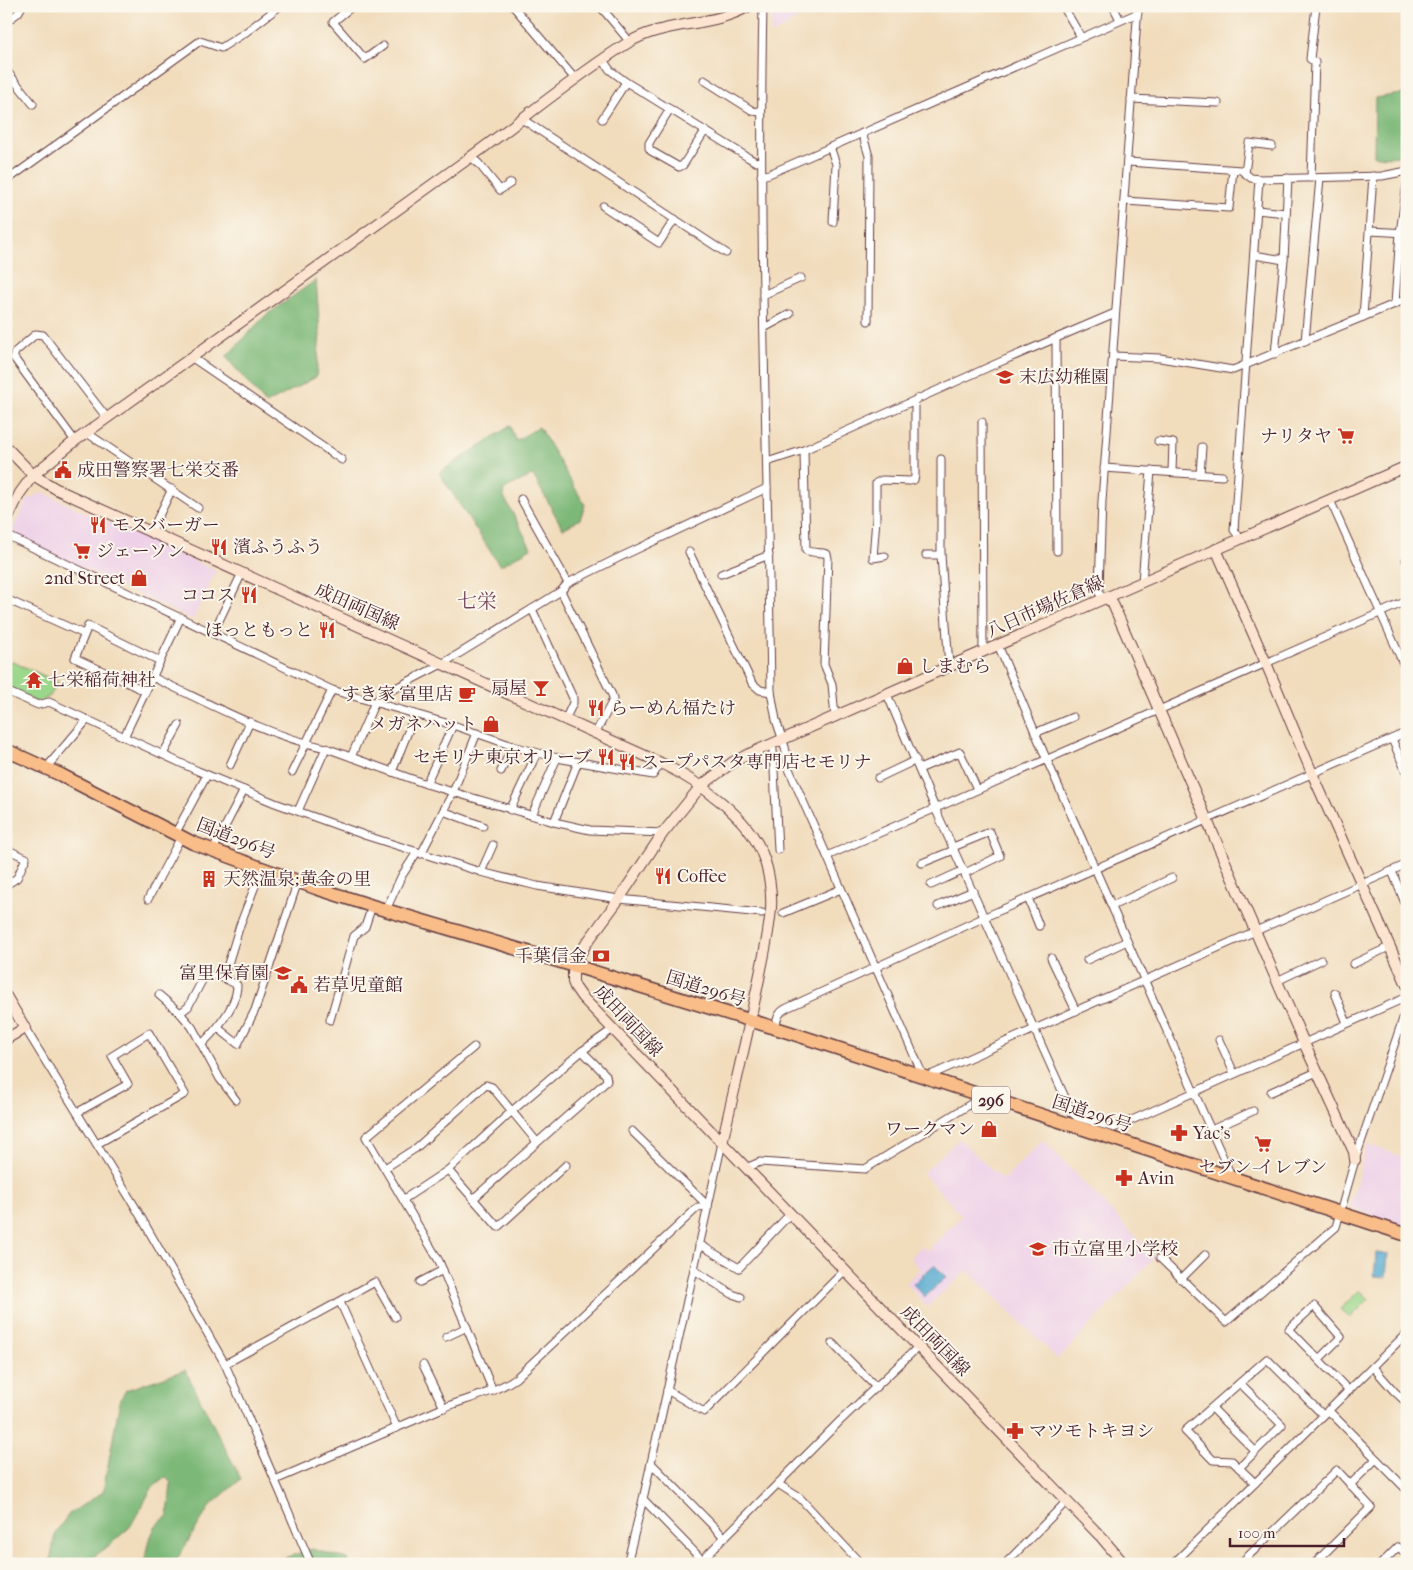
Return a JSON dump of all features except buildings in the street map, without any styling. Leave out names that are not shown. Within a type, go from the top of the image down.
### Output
[{"type":"highway","name":"国道296号","points":[[6,750],[46,768],[178,836],[298,881],[372,906],[775,1028],[982,1097],[1097,1129],[1230,1178],[1407,1235]]},
{"type":"main road","points":[[6,522],[10,504],[33,475],[75,441],[603,60],[630,42],[657,30],[727,16],[749,6]]},
{"type":"main road","name":"成田両国線","points":[[6,447],[33,475],[58,490],[661,763],[701,786],[733,813],[751,834],[763,855],[769,880],[771,907],[750,1021],[722,1143]]},
{"type":"main road","name":"八日市場佐倉線","points":[[701,786],[733,762],[782,739],[1407,466]]},
{"type":"main road","points":[[1216,549],[1361,885],[1389,947],[1403,967],[1407,985]]},
{"type":"main road","points":[[1105,598],[1112,602],[1356,1160]]},
{"type":"main road","points":[[575,966],[586,944],[620,899],[663,833],[701,786]]},
{"type":"main road","name":"成田両国線","points":[[575,966],[573,982],[582,997],[1102,1538],[1124,1564]]},
{"type":"main road","points":[[6,996],[25,1028],[6,1039]]},
{"type":"street","points":[[6,22],[18,13],[22,6]]},
{"type":"street","points":[[6,181],[200,41],[221,48],[280,6]]},
{"type":"street","points":[[514,6],[576,80]]},
{"type":"street","points":[[600,6],[630,42]]},
{"type":"street","points":[[763,6],[761,176],[771,692],[778,729],[789,769],[924,1078],[1407,864]]},
{"type":"street","points":[[1063,6],[1081,38]]},
{"type":"street","points":[[1113,6],[1120,20]]},
{"type":"street","points":[[1311,178],[1315,62],[1310,59],[1316,6]]},
{"type":"street","points":[[350,8],[333,22],[365,59],[383,46]]},
{"type":"street","points":[[761,176],[1081,38],[1138,10]]},
{"type":"street","points":[[1105,598],[1099,593],[1104,468],[1138,10]]},
{"type":"street","points":[[603,60],[610,70],[626,82],[749,158],[756,162],[761,161]]},
{"type":"street","points":[[6,70],[33,104]]},
{"type":"street","points":[[704,80],[753,111],[761,112]]},
{"type":"street","points":[[602,119],[626,82]]},
{"type":"street","points":[[1131,99],[1218,103]]},
{"type":"street","points":[[670,109],[649,143],[649,148],[674,166],[679,167],[683,165],[705,131]]},
{"type":"street","points":[[522,119],[726,253]]},
{"type":"street","points":[[862,133],[869,156],[868,321]]},
{"type":"street","points":[[1245,173],[1249,143],[1272,146]]},
{"type":"street","points":[[830,147],[836,164],[834,222]]},
{"type":"street","points":[[471,157],[500,190],[511,182]]},
{"type":"street","points":[[1128,162],[1241,170],[1251,178],[1259,179],[1382,176],[1407,171]]},
{"type":"street","points":[[1125,201],[1229,208],[1233,170]]},
{"type":"street","points":[[1363,317],[1373,176]]},
{"type":"street","points":[[1275,354],[1284,260],[1288,178]]},
{"type":"street","points":[[1305,341],[1320,178]]},
{"type":"street","points":[[1241,539],[1234,530],[1259,179]]},
{"type":"street","points":[[1395,304],[1404,233],[1407,183]]},
{"type":"street","points":[[603,206],[659,243],[674,219]]},
{"type":"street","points":[[1257,210],[1286,213]]},
{"type":"street","points":[[1370,231],[1404,233]]},
{"type":"street","points":[[1254,255],[1284,260]]},
{"type":"street","points":[[763,295],[802,278]]},
{"type":"street","points":[[1113,356],[1160,358],[1233,370],[1407,299]]},
{"type":"street","points":[[767,462],[804,450],[1115,313]]},
{"type":"street","points":[[764,328],[790,314]]},
{"type":"street","points":[[75,441],[14,358],[16,351],[36,334],[43,335],[106,418]]},
{"type":"street","points":[[1056,338],[1057,551]]},
{"type":"street","points":[[191,357],[342,460]]},
{"type":"street","points":[[885,556],[873,558],[876,483],[882,480],[914,480],[915,407],[913,402]]},
{"type":"street","points":[[982,422],[983,652]]},
{"type":"street","points":[[87,433],[198,508]]},
{"type":"street","points":[[1158,441],[1173,443],[1172,472]]},
{"type":"street","points":[[1200,474],[1202,446]]},
{"type":"street","points":[[804,450],[806,550],[810,552],[823,552],[827,554],[828,558],[824,664],[832,684],[835,717]]},
{"type":"street","points":[[941,459],[941,555],[949,666]]},
{"type":"street","points":[[1104,468],[1222,476]]},
{"type":"street","points":[[1142,582],[1151,471]]},
{"type":"street","points":[[351,757],[375,702],[384,694],[442,664],[561,591],[568,583],[767,488]]},
{"type":"street","points":[[151,532],[172,489]]},
{"type":"street","points":[[521,499],[568,583]]},
{"type":"street","points":[[1330,500],[1407,672]]},
{"type":"street","points":[[6,535],[332,690],[453,725],[513,746],[557,758],[653,775],[661,763]]},
{"type":"street","points":[[689,552],[752,683],[760,690],[771,692]]},
{"type":"street","points":[[721,574],[769,555]]},
{"type":"street","points":[[926,555],[941,555]]},
{"type":"street","points":[[213,633],[242,573]]},
{"type":"street","points":[[561,591],[613,699],[595,734]]},
{"type":"street","points":[[6,599],[84,634]]},
{"type":"street","points":[[827,856],[1046,758],[1407,601]]},
{"type":"street","points":[[532,609],[573,698],[573,703],[565,720]]},
{"type":"street","points":[[124,737],[181,617]]},
{"type":"street","points":[[146,691],[75,658],[84,634],[88,626],[160,661]]},
{"type":"street","points":[[998,645],[1144,981],[1229,1170],[1230,1178]]},
{"type":"street","points":[[152,677],[267,731],[306,744],[326,748],[426,784],[510,810],[590,830],[663,833]]},
{"type":"street","points":[[292,772],[332,690]]},
{"type":"street","points":[[6,691],[38,705],[49,702],[275,803],[419,853],[481,872],[538,886],[620,899],[762,913]]},
{"type":"street","points":[[887,694],[935,808],[1072,1113],[1097,1129],[1114,1128],[1193,1091],[1407,997]]},
{"type":"street","points":[[392,772],[415,714]]},
{"type":"street","points":[[1035,733],[1073,717]]},
{"type":"street","points":[[46,768],[87,720]]},
{"type":"street","points":[[230,765],[250,722]]},
{"type":"street","points":[[162,754],[179,725]]},
{"type":"street","points":[[426,784],[453,725]]},
{"type":"street","points":[[775,1028],[781,1011],[985,917],[1407,732]]},
{"type":"street","points":[[386,910],[401,877],[419,853],[453,792],[477,733]]},
{"type":"street","points":[[1392,739],[1407,774]]},
{"type":"street","points":[[501,772],[513,746]]},
{"type":"street","points":[[298,811],[326,748]]},
{"type":"street","points":[[773,750],[778,850]]},
{"type":"street","points":[[920,769],[960,752],[977,789]]},
{"type":"street","points":[[510,810],[537,753]]},
{"type":"street","points":[[532,816],[557,758]]},
{"type":"street","points":[[878,778],[916,760]]},
{"type":"street","points":[[554,822],[578,762]]},
{"type":"street","points":[[148,899],[208,774]]},
{"type":"street","points":[[213,850],[244,790]]},
{"type":"street","points":[[443,811],[483,826]]},
{"type":"street","points":[[922,863],[990,832],[1000,856],[931,885]]},
{"type":"street","points":[[481,872],[493,845]]},
{"type":"street","points":[[6,849],[26,858],[17,878],[6,885],[6,887]]},
{"type":"street","points":[[224,977],[240,925],[262,868]]},
{"type":"street","points":[[1392,871],[1405,903]]},
{"type":"street","points":[[1112,906],[1172,878]]},
{"type":"street","points":[[218,1028],[238,1044],[251,1021],[298,881]]},
{"type":"street","points":[[783,913],[841,889]]},
{"type":"street","points":[[938,906],[973,891]]},
{"type":"street","points":[[1028,898],[1039,926]]},
{"type":"street","points":[[330,1020],[354,936],[365,927],[372,906]]},
{"type":"street","points":[[1087,960],[1127,941]]},
{"type":"street","points":[[1353,964],[1389,947]]},
{"type":"street","points":[[1052,958],[1076,1011]]},
{"type":"street","points":[[1277,981],[1321,960]]},
{"type":"street","points":[[180,1013],[188,1007],[204,978],[211,975],[224,977],[237,985],[237,994],[218,1028],[202,1044]]},
{"type":"street","points":[[1335,993],[1347,1023]]},
{"type":"street","points":[[159,995],[180,1013],[192,1027],[220,1079],[236,1100]]},
{"type":"street","points":[[1160,1258],[1226,1322],[1336,1227],[1356,1160],[1407,1007]]},
{"type":"street","points":[[25,1028],[78,1112],[225,1364],[311,1564]]},
{"type":"street","points":[[404,1199],[448,1170],[512,1111],[582,1051],[613,1029]]},
{"type":"street","points":[[78,1112],[128,1084],[112,1056],[149,1033],[185,1094],[97,1144]]},
{"type":"street","points":[[1219,1040],[1234,1074]]},
{"type":"street","points":[[474,1047],[366,1137],[396,1190],[404,1199],[443,1270],[493,1391]]},
{"type":"street","points":[[473,1199],[607,1082],[606,1075],[582,1051]]},
{"type":"street","points":[[1271,1092],[1317,1072]]},
{"type":"street","points":[[385,1168],[416,1148],[486,1085],[492,1087],[537,1142]]},
{"type":"street","points":[[746,1168],[760,1162],[865,1168],[982,1097]]},
{"type":"street","points":[[1211,1130],[1253,1111]]},
{"type":"street","points":[[632,1131],[708,1206]]},
{"type":"street","points":[[627,1564],[722,1143]]},
{"type":"street","points":[[448,1170],[498,1227],[566,1165]]},
{"type":"street","points":[[275,1480],[444,1408],[493,1391],[516,1378],[698,1207],[708,1206]]},
{"type":"street","points":[[699,1244],[739,1268],[790,1214]]},
{"type":"street","points":[[1181,1279],[1205,1255]]},
{"type":"street","points":[[420,1282],[443,1270]]},
{"type":"street","points":[[694,1270],[732,1294],[741,1296]]},
{"type":"street","points":[[667,1390],[704,1412],[845,1270]]},
{"type":"street","points":[[225,1364],[376,1282],[395,1317]]},
{"type":"street","points":[[340,1302],[397,1428]]},
{"type":"street","points":[[1319,1359],[1341,1337],[1314,1306],[1289,1329],[1349,1390]]},
{"type":"street","points":[[446,1337],[467,1327]]},
{"type":"street","points":[[1173,1564],[1407,1334]]},
{"type":"street","points":[[832,1343],[876,1387]]},
{"type":"street","points":[[643,1499],[704,1562],[725,1538],[840,1421],[918,1347]]},
{"type":"street","points":[[1254,1483],[1232,1461],[1213,1460],[1185,1431],[1267,1359],[1407,1490]]},
{"type":"street","points":[[423,1365],[444,1408]]},
{"type":"street","points":[[1373,1367],[1394,1391],[1407,1402]]},
{"type":"street","points":[[1239,1468],[1282,1426],[1240,1383]]},
{"type":"street","points":[[1212,1408],[1255,1451]]},
{"type":"street","points":[[1350,1485],[1376,1459]]},
{"type":"street","points":[[651,1463],[725,1538]]},
{"type":"street","points":[[1240,1564],[1337,1470],[1371,1507],[1314,1564]]},
{"type":"street","points":[[778,1484],[800,1498],[861,1564]]},
{"type":"street","points":[[1005,1564],[1067,1502]]},
{"type":"street","points":[[1381,1564],[1398,1547],[1407,1554]]},
{"type":"shaded area","points":[[771,6],[812,6],[801,12],[802,16],[771,35]]},
{"type":"shaded area","points":[[45,493],[90,515],[117,525],[216,571],[193,620],[10,534],[27,500]]},
{"type":"shaded area","name":"市立富里小学校","points":[[959,1139],[1003,1180],[1043,1140],[1155,1257],[1058,1359],[967,1270],[927,1307],[906,1283],[920,1269],[910,1258],[922,1246],[927,1251],[962,1216],[923,1173]]},
{"type":"shaded area","points":[[1367,1144],[1407,1159],[1407,1227],[1350,1207]]},
{"type":"green space","points":[[1407,93],[1407,154],[1390,157],[1374,155],[1375,98]]},
{"type":"green space","points":[[316,280],[320,334],[316,377],[266,404],[226,357],[265,316]]},
{"type":"green space","points":[[510,426],[516,441],[539,427],[585,505],[580,519],[563,529],[533,475],[504,489],[503,495],[531,548],[500,566],[439,473]]},
{"type":"green space","points":[[6,659],[58,682],[50,696],[39,703],[6,688]]},
{"type":"green space","points":[[1360,1290],[1369,1299],[1350,1318],[1340,1309]]},
{"type":"green space","points":[[185,1370],[241,1479],[210,1506],[174,1564],[144,1564],[148,1543],[156,1525],[168,1516],[171,1483],[166,1477],[152,1488],[130,1527],[106,1548],[83,1564],[50,1564],[55,1533],[69,1514],[103,1492],[120,1400],[126,1390]]},
{"type":"green space","points":[[312,1549],[347,1559],[348,1564],[265,1564]]},
{"type":"water","points":[[1376,1253],[1388,1254],[1386,1277],[1374,1276]]},
{"type":"water","points":[[934,1265],[946,1277],[925,1297],[913,1284]]},
{"type":"place","name":"末広幼稚園","points":[[1005,377]]},
{"type":"place","name":"ナリタヤ","points":[[1346,436]]},
{"type":"place","name":"成田警察署七栄交番","points":[[63,470]]},
{"type":"place","name":"モスバーガー","points":[[98,525]]},
{"type":"place","name":"濱ふうふう","points":[[219,547]]},
{"type":"place","name":"ジェーソン","points":[[82,551]]},
{"type":"place","name":"2nd Street","points":[[139,578]]},
{"type":"place","name":"ココス","points":[[249,595]]},
{"type":"place","name":"ほっともっと","points":[[327,630]]},
{"type":"place","name":"しまむら","points":[[905,666]]},
{"type":"place","name":"七栄稲荷神社","points":[[34,680]]},
{"type":"place","name":"扇屋","points":[[541,688]]},
{"type":"place","name":"すき家 富里店","points":[[467,694]]},
{"type":"place","name":"らーめん福たけ","points":[[596,708]]},
{"type":"place","name":"メガネハット","points":[[491,724]]},
{"type":"place","name":"セモリナ東京オリーブ","points":[[606,757]]},
{"type":"place","name":"スープパスタ専門店セモリナ","points":[[627,762]]},
{"type":"place","name":"Coffee","points":[[663,876]]},
{"type":"place","name":"天然温泉;黄金の里","points":[[209,879]]},
{"type":"place","name":"千葉信金","points":[[601,956]]},
{"type":"place","name":"富里保育園","points":[[283,973]]},
{"type":"place","name":"若草児童館","points":[[299,985]]},
{"type":"place","name":"ワークマン","points":[[989,1129]]},
{"type":"place","name":"Yac's","points":[[1179,1133]]},
{"type":"place","name":"セブン-イレブン","points":[[1263,1144]]},
{"type":"place","name":"Avin","points":[[1124,1178]]},
{"type":"place","name":"市立富里小学校","points":[[1038,1249]]},
{"type":"place","name":"マツモトキヨシ","points":[[1015,1431]]},
{"type":"district","name":"七栄","points":[[477,601]]}]
